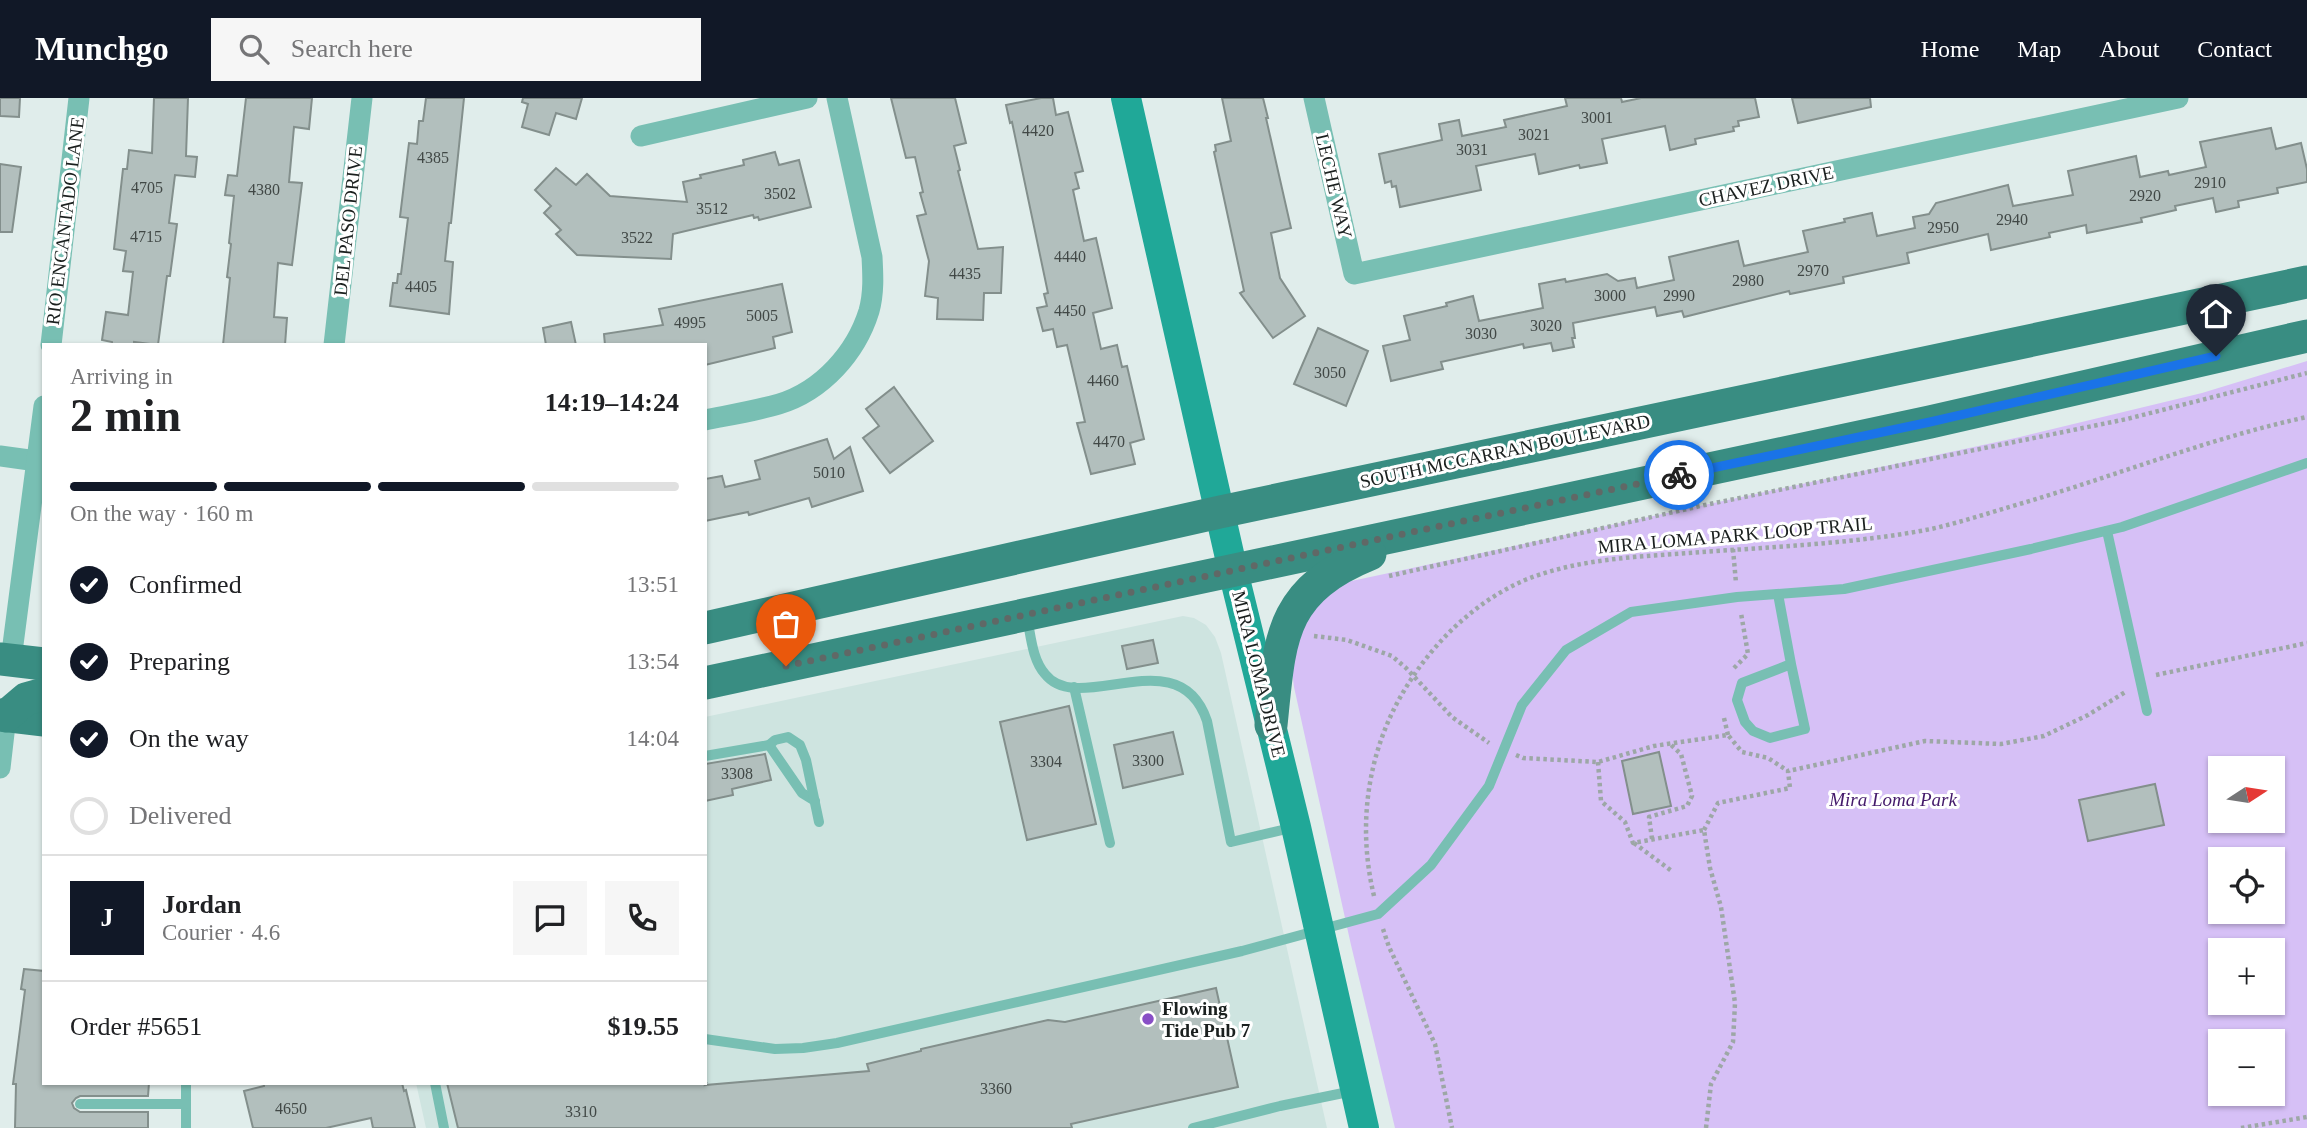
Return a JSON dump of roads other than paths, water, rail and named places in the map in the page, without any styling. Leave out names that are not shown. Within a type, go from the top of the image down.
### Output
[{"type":"main road","name":"MIRA LOMA DRIVE","points":[[1126,98],[1233,571],[1296,827],[1364,1128]]},
{"type":"main road","name":"SOUTH MCCARRAN BOULEVARD","points":[[707,628],[1220,512],[2307,282]]},
{"type":"main road","points":[[707,683],[1930,422],[2307,336]]},
{"type":"main road","points":[[1271,726],[1281,641],[1293,612],[1305,596],[1325,577],[1351,561],[1429,529]]},
{"type":"main road","points":[[4,663],[42,664]]},
{"type":"main road","points":[[3,715],[26,699],[42,695]]},
{"type":"main road","points":[[3,715],[42,720]]},
{"type":"street","name":"RIO ENCANTADO LANE","points":[[51,343],[79,98]]},
{"type":"street","name":"DEL PASO DRIVE","points":[[334,343],[362,98]]},
{"type":"street","points":[[641,135],[807,98]]},
{"type":"street","points":[[707,420],[780,404],[806,392],[828,376],[847,355],[869,310],[873,284],[872,257],[837,98]]},
{"type":"street","name":"LECHE WAY","points":[[1314,98],[1354,274]]},
{"type":"street","name":"CHAVEZ DRIVE","points":[[1354,274],[2178,98]]},
{"type":"street","points":[[4,663],[41,461],[42,443]]},
{"type":"street","points":[[0,456],[41,461]]},
{"type":"street","points":[[0,768],[3,715]]},
{"type":"lane","points":[[707,1039],[775,1049],[837,1043],[1242,951],[1378,914],[1431,865],[1489,786],[1522,705],[1566,650],[1631,612],[1737,597],[1844,589],[2107,531],[2307,463]]},
{"type":"lane","points":[[2107,531],[2147,710]]},
{"type":"lane","points":[[1778,594],[1805,729],[1770,738],[1754,731],[1745,722],[1737,699],[1742,683],[1791,664]]},
{"type":"lane","points":[[1027,615],[1038,665],[1053,682],[1074,687],[1160,681],[1177,684],[1192,693],[1201,704],[1207,721],[1231,842],[1296,827]]},
{"type":"lane","points":[[1074,687],[1110,843]]},
{"type":"lane","points":[[707,756],[769,745],[775,740],[788,737],[800,745],[806,760],[819,822]]},
{"type":"lane","points":[[769,745],[802,793],[815,801]]},
{"type":"lane","points":[[186,1085],[186,1128]]},
{"type":"lane","points":[[435,1085],[444,1128]]},
{"type":"lane","points":[[1193,1128],[1356,1090]]},
{"type":"lane","points":[[80,1104],[186,1104]]},
{"type":"place","name":"Flowing Tide Pub 7","points":[[1148,1019]]},
{"type":"park label","name":"Mira Loma Park","points":[[1893,799]]}]
